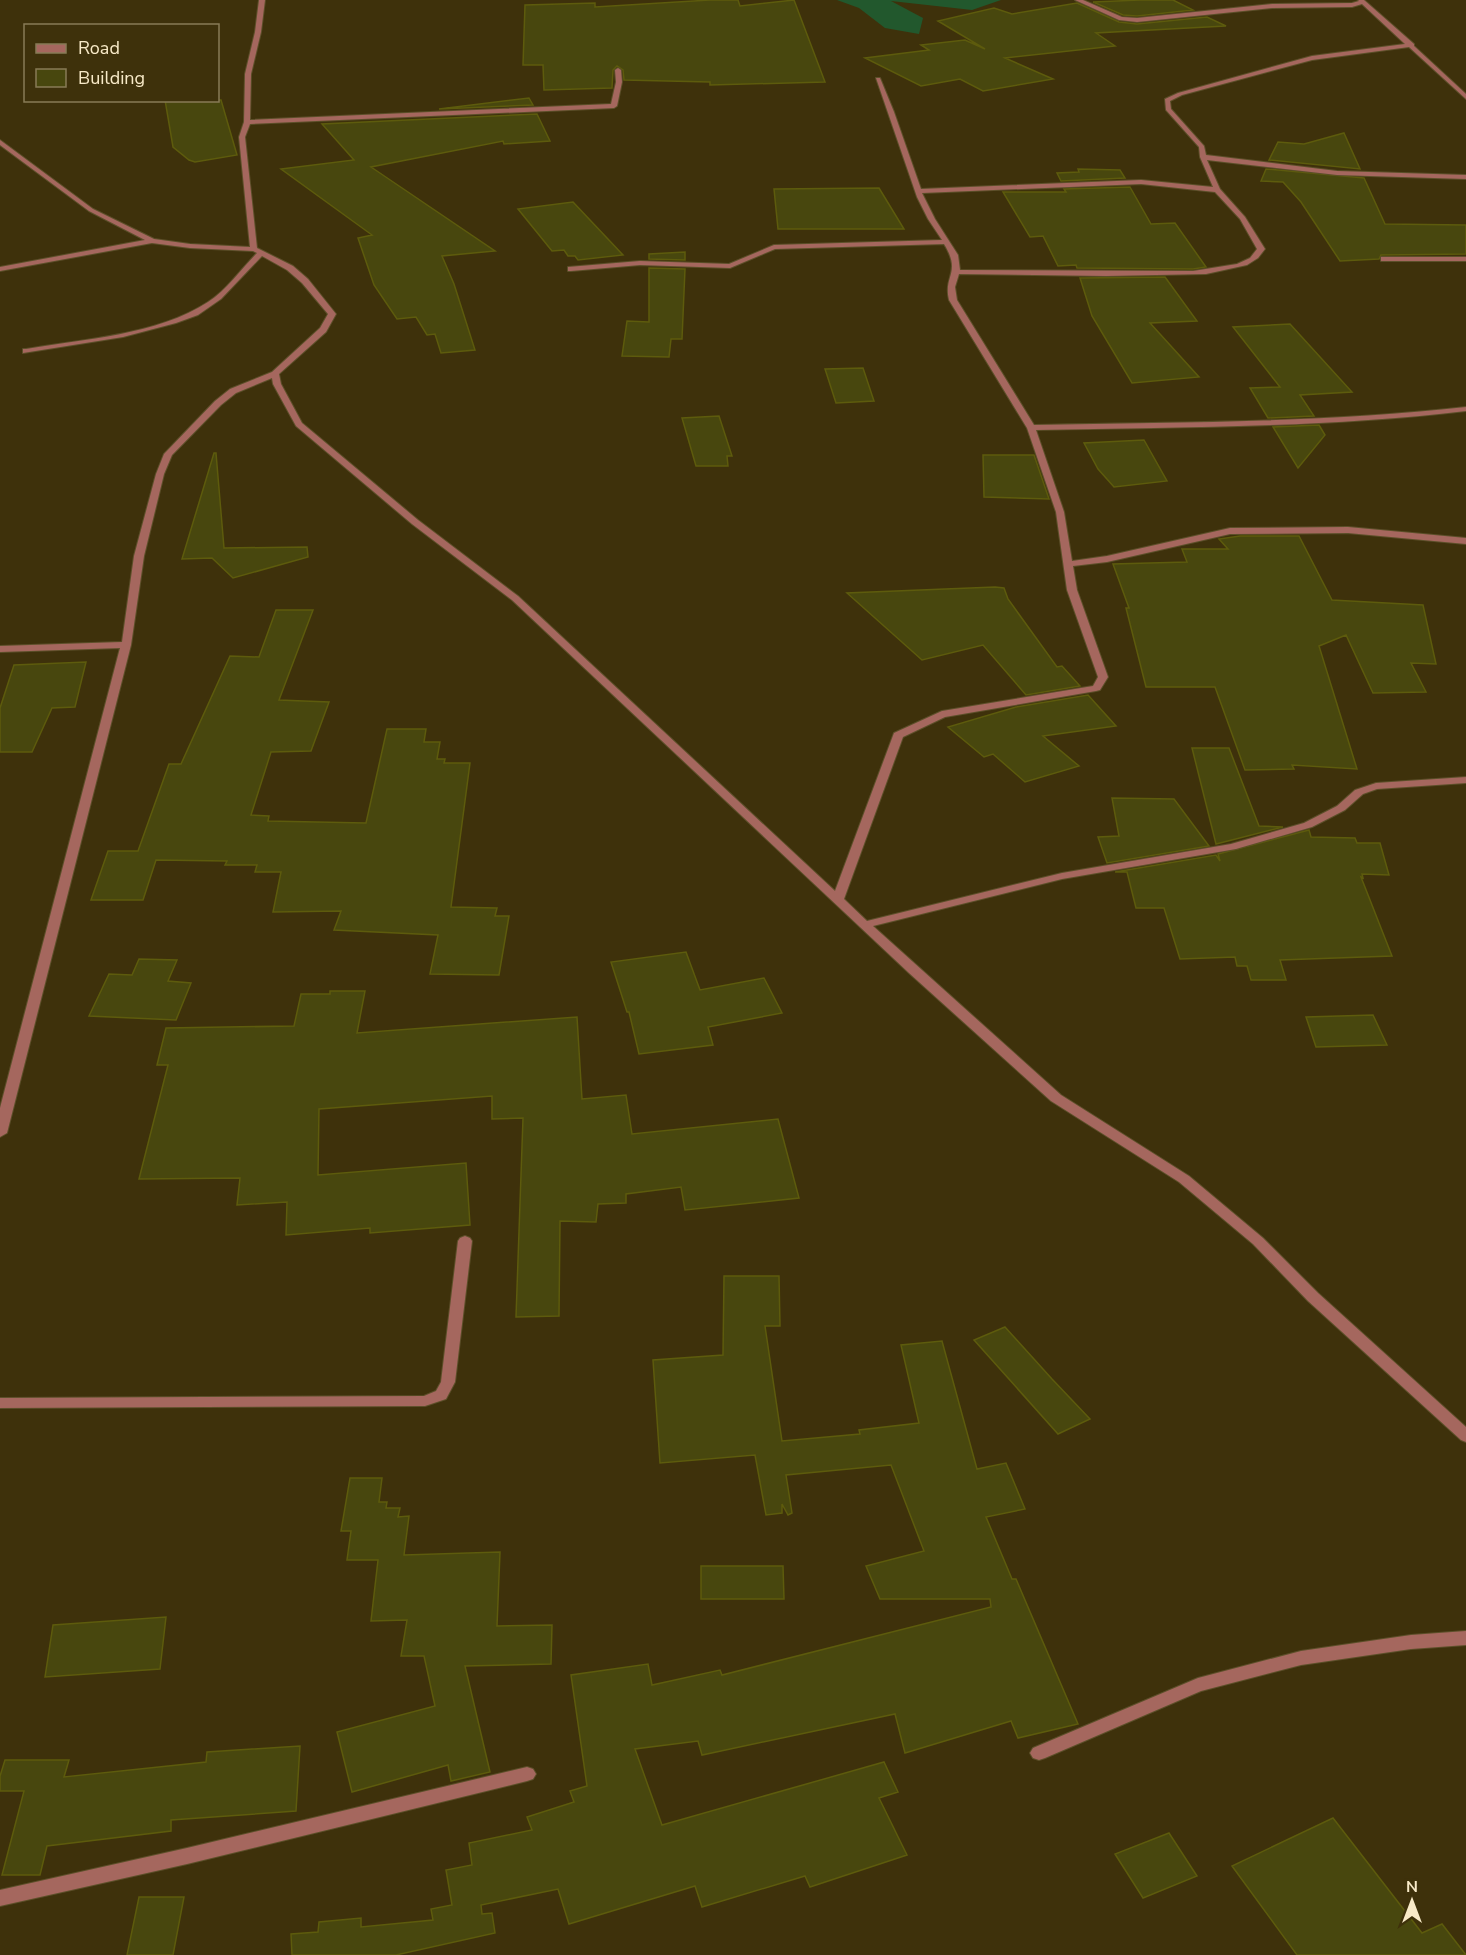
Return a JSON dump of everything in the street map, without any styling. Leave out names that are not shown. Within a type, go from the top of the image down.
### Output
[{"type":"street","points":[[26,351],[154,327],[190,317],[213,302],[257,251],[242,137],[247,122],[248,74],[258,32],[262,0]]},
{"type":"street","points":[[1078,0],[1121,19],[1137,20],[1248,8],[1352,5],[1362,1],[1466,97]]},
{"type":"street","points":[[957,272],[1184,273],[1232,268],[1247,263],[1258,254],[1261,249],[1259,244],[1243,218],[1217,190],[1203,157],[1202,147],[1168,109],[1167,100],[1301,60],[1412,45]]},
{"type":"street","points":[[247,122],[614,105],[619,82],[618,70]]},
{"type":"street","points":[[838,899],[898,735],[942,714],[1096,688],[1103,677],[1072,590],[1060,512],[1031,428],[949,291],[950,283],[957,272],[956,261],[928,213],[878,79]]},
{"type":"street","points":[[0,142],[91,210],[152,241]]},
{"type":"street","points":[[1203,157],[1337,173],[1466,177]]},
{"type":"street","points":[[919,191],[1141,182],[1217,190]]},
{"type":"street","points":[[0,269],[152,241],[257,251],[290,268],[332,314],[330,323],[323,332],[301,348],[275,374],[233,391],[201,419],[168,454],[139,556],[126,645],[0,1133]]},
{"type":"street","points":[[571,269],[640,264],[730,266],[774,247],[945,242]]},
{"type":"street","points":[[1384,259],[1466,260]]},
{"type":"street","points":[[275,374],[277,384],[299,424],[415,522],[515,598],[865,925],[1056,1098],[1184,1179],[1258,1241],[1313,1297],[1466,1436]]},
{"type":"street","points":[[1031,428],[1318,421],[1396,417],[1466,409]]},
{"type":"street","points":[[1068,564],[1107,559],[1230,531],[1348,530],[1466,541]]},
{"type":"street","points":[[0,649],[126,645]]},
{"type":"street","points":[[865,925],[1052,878],[1242,844],[1308,825],[1341,808],[1359,792],[1376,786],[1466,780]]},
{"type":"street","points":[[0,1402],[425,1401],[441,1395],[448,1382],[465,1241]]},
{"type":"street","points":[[1039,1753],[1198,1685],[1301,1658],[1411,1642],[1466,1638]]},
{"type":"street","points":[[0,1898],[187,1856],[527,1774]]},
{"type":"green space","points":[[837,0],[1001,0],[972,10],[891,1],[923,18],[919,34],[885,28],[859,8]]},
{"type":"building","points":[[738,0],[740,6],[794,0],[825,82],[710,85],[710,82],[624,80],[623,70],[617,66],[613,70],[612,88],[544,90],[543,65],[523,65],[525,5],[595,3],[595,7]]},
{"type":"building","points":[[1173,0],[1193,10],[1137,16],[1123,15],[1093,2]]},
{"type":"building","points":[[1077,3],[1119,22],[1137,24],[1207,17],[1226,26],[1096,33],[1115,46],[1005,58],[1053,79],[983,91],[960,79],[921,86],[865,58],[929,50],[921,45],[965,40],[985,49],[938,21],[994,8],[1012,14]]},
{"type":"building","points":[[529,98],[533,105],[439,109]]},
{"type":"building","points":[[221,100],[237,155],[195,162],[173,147],[165,102],[219,102]]},
{"type":"building","points":[[537,114],[550,141],[504,144],[503,141],[371,167],[495,251],[442,256],[454,284],[475,350],[441,353],[435,334],[427,335],[416,317],[397,319],[374,285],[358,238],[372,235],[281,169],[354,160],[322,124]]},
{"type":"building","points":[[1344,133],[1360,169],[1269,160],[1278,142],[1304,144]]},
{"type":"building","points":[[1078,169],[1120,170],[1125,178],[1061,181],[1057,173],[1079,172]]},
{"type":"building","points":[[1266,169],[1364,178],[1385,224],[1466,225],[1466,254],[1381,255],[1379,259],[1340,261],[1301,202],[1283,182],[1261,181]]},
{"type":"building","points":[[1130,187],[1151,224],[1175,223],[1206,267],[1193,269],[1058,266],[1043,236],[1030,237],[1003,192],[1066,192],[1064,189]]},
{"type":"building","points":[[879,188],[904,229],[778,229],[774,189]]},
{"type":"building","points":[[573,202],[623,255],[578,260],[575,256],[568,256],[564,250],[552,251],[518,209]]},
{"type":"building","points":[[685,252],[685,260],[649,259],[649,254]]},
{"type":"building","points":[[649,268],[685,269],[682,339],[671,339],[669,357],[622,356],[627,321],[649,322]]},
{"type":"building","points":[[1165,277],[1197,321],[1150,323],[1199,377],[1132,383],[1092,316],[1080,278]]},
{"type":"building","points":[[1290,324],[1352,392],[1300,395],[1314,416],[1268,418],[1250,388],[1280,387],[1233,327]]},
{"type":"building","points":[[863,368],[874,401],[836,403],[825,369]]},
{"type":"building","points":[[719,416],[732,456],[727,456],[728,466],[696,466],[682,418]]},
{"type":"building","points":[[1319,425],[1325,435],[1298,468],[1273,427]]},
{"type":"building","points":[[1144,440],[1167,481],[1114,487],[1098,469],[1084,443]]},
{"type":"building","points":[[214,453],[216,453],[224,548],[307,547],[308,557],[233,578],[212,558],[182,559]]},
{"type":"building","points":[[983,455],[1034,455],[1049,499],[984,497]]},
{"type":"building","points":[[1240,536],[1299,536],[1332,600],[1423,605],[1436,664],[1411,663],[1426,692],[1373,693],[1346,635],[1319,646],[1357,769],[1292,765],[1294,769],[1245,770],[1215,687],[1146,687],[1126,608],[1129,608],[1113,564],[1187,562],[1182,549],[1228,549],[1219,539]]},
{"type":"building","points":[[1004,588],[1008,599],[1057,667],[1062,666],[1080,686],[1026,695],[983,645],[922,660],[847,593]]},
{"type":"building","points":[[276,610],[313,610],[279,700],[329,702],[311,751],[271,752],[251,815],[269,816],[268,821],[366,823],[387,729],[426,729],[424,742],[440,742],[437,759],[445,759],[444,763],[470,763],[451,907],[497,908],[495,916],[509,916],[499,975],[430,974],[438,935],[334,930],[341,911],[273,912],[281,872],[255,872],[257,865],[225,865],[227,861],[156,860],[143,900],[91,900],[108,851],[138,851],[169,764],[181,764],[230,656],[259,657]]},
{"type":"building","points":[[86,662],[75,707],[52,708],[32,752],[0,752],[0,708],[14,665]]},
{"type":"building","points":[[1088,695],[1116,726],[1043,736],[1079,766],[1025,782],[993,754],[984,757],[948,727],[1016,707]]},
{"type":"building","points":[[1192,748],[1229,748],[1259,826],[1283,827],[1216,844]]},
{"type":"building","points":[[1112,798],[1174,799],[1209,846],[1107,863],[1098,837],[1119,836]]},
{"type":"building","points":[[1309,830],[1311,837],[1355,838],[1357,843],[1380,843],[1389,875],[1362,874],[1363,878],[1361,877],[1392,956],[1280,960],[1286,980],[1251,980],[1247,966],[1237,966],[1235,957],[1180,959],[1164,908],[1136,908],[1127,872],[1115,872],[1216,855],[1220,861],[1218,854]]},
{"type":"building","points":[[686,952],[700,990],[764,978],[782,1013],[708,1027],[713,1045],[639,1054],[629,1012],[627,1012],[611,962]]},
{"type":"building","points":[[139,959],[177,960],[168,981],[191,983],[176,1020],[89,1016],[109,974],[132,975]]},
{"type":"building","points":[[330,991],[365,991],[357,1033],[577,1017],[582,1099],[626,1095],[632,1134],[778,1119],[799,1198],[685,1210],[681,1187],[626,1194],[626,1203],[598,1204],[596,1222],[560,1221],[559,1316],[516,1317],[523,1118],[492,1119],[492,1096],[319,1109],[318,1175],[466,1163],[470,1225],[370,1233],[370,1228],[286,1235],[287,1202],[237,1205],[240,1178],[139,1179],[168,1065],[157,1065],[166,1028],[294,1026],[301,994],[330,994]]},
{"type":"building","points":[[1373,1015],[1387,1045],[1316,1047],[1306,1017]]},
{"type":"building","points":[[724,1276],[779,1276],[780,1326],[765,1326],[782,1441],[860,1434],[859,1430],[919,1423],[901,1345],[942,1341],[977,1469],[1006,1463],[1025,1509],[986,1517],[1012,1579],[1016,1579],[1078,1724],[1018,1738],[1011,1721],[905,1753],[895,1714],[702,1755],[698,1741],[635,1749],[662,1825],[884,1762],[898,1792],[879,1798],[907,1855],[810,1887],[805,1876],[702,1907],[695,1886],[569,1924],[558,1889],[481,1905],[482,1914],[492,1913],[495,1933],[396,1955],[292,1955],[291,1934],[318,1932],[319,1922],[361,1918],[361,1927],[433,1920],[431,1909],[452,1905],[446,1870],[472,1865],[469,1843],[532,1830],[527,1817],[574,1802],[570,1791],[587,1786],[571,1675],[648,1664],[652,1685],[720,1670],[722,1675],[991,1607],[990,1599],[880,1599],[866,1566],[924,1551],[891,1465],[786,1475],[792,1513],[788,1515],[782,1504],[782,1513],[766,1515],[755,1455],[660,1463],[653,1360],[723,1355]]},
{"type":"building","points":[[1005,1327],[1090,1419],[1058,1434],[974,1340]]},
{"type":"building","points":[[350,1478],[382,1478],[379,1502],[387,1502],[386,1508],[400,1508],[398,1517],[409,1516],[404,1555],[500,1552],[497,1626],[552,1625],[551,1664],[465,1666],[490,1772],[451,1781],[448,1765],[352,1792],[337,1732],[435,1706],[424,1656],[401,1656],[407,1620],[371,1621],[378,1560],[347,1560],[351,1531],[341,1531]]},
{"type":"building","points":[[701,1566],[783,1566],[784,1599],[701,1599]]},
{"type":"building","points":[[166,1617],[160,1669],[45,1677],[53,1625]]},
{"type":"building","points":[[300,1746],[296,1811],[171,1820],[171,1831],[47,1846],[40,1875],[2,1875],[24,1791],[0,1791],[0,1776],[5,1760],[69,1760],[64,1777],[206,1762],[207,1752]]},
{"type":"building","points":[[1333,1818],[1422,1933],[1442,1924],[1466,1955],[1297,1955],[1232,1866]]},
{"type":"building","points":[[1169,1833],[1197,1876],[1143,1898],[1115,1854]]},
{"type":"building","points":[[139,1897],[184,1897],[173,1955],[127,1955]]}]
